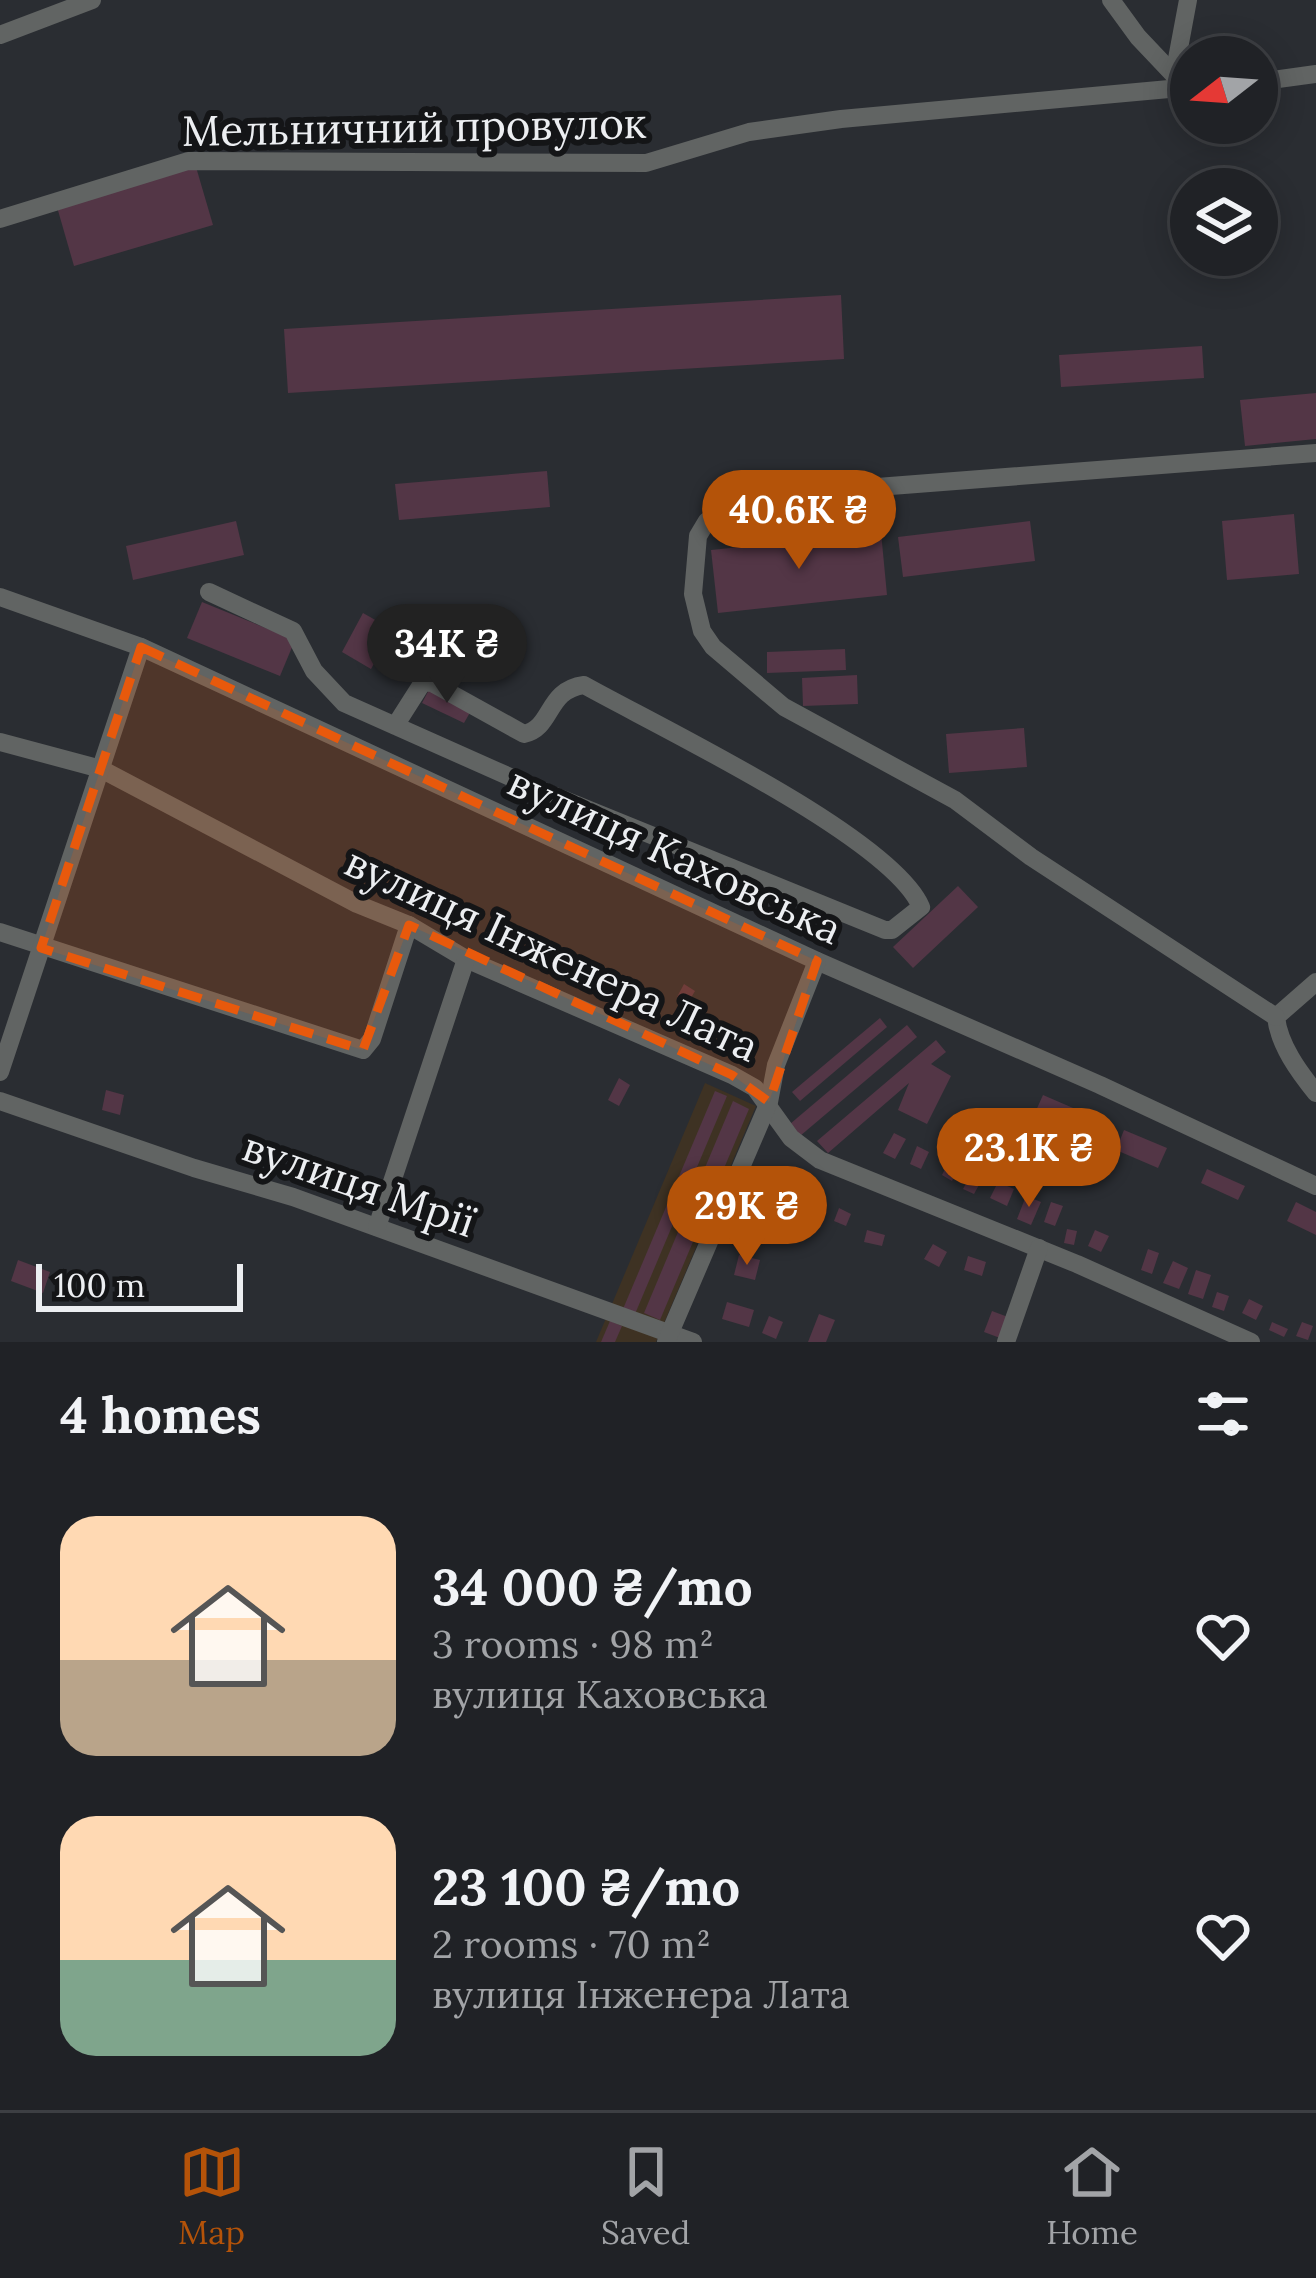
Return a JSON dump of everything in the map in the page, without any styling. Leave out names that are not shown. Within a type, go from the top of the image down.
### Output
[{"type":"street","points":[[0,34],[92,0]]},
{"type":"street","points":[[1111,0],[1170,71]]},
{"type":"street","points":[[1185,36],[1188,0]]},
{"type":"street","points":[[1278,79],[1316,74]]},
{"type":"street","name":"Мельничний провулок","points":[[0,219],[188,161],[646,163],[772,128],[1170,84]]},
{"type":"street","points":[[1276,1017],[1031,857],[955,800],[784,706],[713,647],[702,631],[693,594],[698,536],[707,521],[752,503],[800,493],[1316,453]]},
{"type":"street","points":[[209,592],[292,631],[314,671],[344,703],[395,726],[528,785],[885,930],[892,930],[921,907],[870,851],[762,782],[584,685],[558,695],[538,729],[524,734],[423,682],[395,726]]},
{"type":"street","name":"вулиця Каховська","points":[[0,597],[141,647],[1316,1186]]},
{"type":"street","points":[[0,1072],[141,647]]},
{"type":"street","points":[[330,734],[344,703]]},
{"type":"street","name":"вулиця Інженера Лата","points":[[0,742],[100,769],[466,959],[732,1075],[755,1088],[769,1102],[778,1124],[820,1160],[1039,1248],[1251,1342]]},
{"type":"street","points":[[0,932],[363,1050],[372,1039],[409,926]]},
{"type":"street","points":[[376,1227],[466,959]]},
{"type":"street","points":[[668,1338],[769,1102],[776,1065],[818,961]]},
{"type":"street","points":[[1276,1017],[1316,982]]},
{"type":"street","points":[[1276,1017],[1277,1032],[1316,1094]]},
{"type":"street","name":"вулиця Мрії","points":[[0,1101],[376,1227],[668,1338],[693,1342]]},
{"type":"street","points":[[1006,1342],[1039,1248]]},
{"type":"highlighted area","points":[[141,647],[817,961],[769,1102],[732,1075],[409,925],[363,1050],[41,948]]},
{"type":"shaded area","points":[[705,1083],[756,1106],[656,1342],[596,1342]]},
{"type":"building","points":[[196,167],[213,225],[74,266],[57,207]]},
{"type":"building","points":[[841,295],[844,359],[288,393],[284,329]]},
{"type":"building","points":[[1202,346],[1204,378],[1061,387],[1059,355]]},
{"type":"building","points":[[1316,393],[1316,439],[1245,446],[1240,400]]},
{"type":"building","points":[[547,471],[550,507],[399,520],[395,484]]},
{"type":"building","points":[[1294,514],[1299,574],[1227,580],[1222,521]]},
{"type":"building","points":[[236,521],[244,555],[133,580],[126,546]]},
{"type":"building","points":[[1030,521],[1035,561],[903,577],[898,537]]},
{"type":"building","points":[[881,532],[887,595],[718,613],[711,550]]},
{"type":"building","points":[[202,602],[295,640],[280,676],[187,638]]},
{"type":"building","points":[[363,613],[393,630],[371,669],[342,652]]},
{"type":"building","points":[[845,649],[846,670],[767,673],[767,652]]},
{"type":"building","points":[[857,675],[858,704],[803,706],[802,678]]},
{"type":"building","points":[[430,688],[472,709],[464,723],[422,703]]},
{"type":"building","points":[[1024,728],[1027,767],[949,773],[946,734]]},
{"type":"building","points":[[958,886],[978,907],[913,968],[893,947]]},
{"type":"building","points":[[547,952],[572,965],[565,978],[540,965]]},
{"type":"building","points":[[593,979],[607,986],[601,997],[588,991]]},
{"type":"building","points":[[684,984],[695,991],[688,1003],[677,997]]},
{"type":"building","points":[[645,993],[658,999],[654,1011],[640,1005]]},
{"type":"building","points":[[619,996],[630,1001],[624,1013],[614,1008]]},
{"type":"building","points":[[695,1015],[706,1021],[699,1037],[687,1031]]},
{"type":"building","points":[[880,1018],[887,1027],[800,1101],[792,1092]]},
{"type":"building","points":[[907,1025],[917,1037],[800,1136],[790,1124]]},
{"type":"building","points":[[726,1030],[738,1035],[732,1047],[721,1041]]},
{"type":"building","points":[[936,1040],[946,1052],[931,1064],[951,1076],[927,1124],[898,1110],[909,1083],[828,1153],[817,1141]]},
{"type":"building","points":[[619,1078],[630,1085],[619,1106],[608,1100]]},
{"type":"building","points":[[106,1090],[124,1095],[120,1115],[102,1110]]},
{"type":"building","points":[[715,1091],[727,1096],[635,1314],[623,1309]]},
{"type":"building","points":[[1043,1095],[1087,1114],[1078,1134],[1034,1115]]},
{"type":"building","points":[[733,1101],[749,1109],[660,1320],[644,1313]]},
{"type":"building","points":[[1124,1130],[1167,1148],[1158,1168],[1116,1150]]},
{"type":"building","points":[[894,1133],[906,1139],[895,1159],[883,1153]]},
{"type":"building","points":[[917,1146],[929,1152],[921,1169],[910,1164]]},
{"type":"building","points":[[949,1161],[959,1167],[952,1181],[942,1175]]},
{"type":"building","points":[[975,1168],[985,1174],[974,1194],[963,1189]]},
{"type":"building","points":[[1207,1169],[1245,1186],[1238,1200],[1201,1183]]},
{"type":"building","points":[[998,1182],[1014,1189],[1007,1206],[990,1198]]},
{"type":"building","points":[[784,1190],[805,1199],[796,1221],[775,1213]]},
{"type":"building","points":[[1026,1196],[1041,1202],[1031,1225],[1017,1219]]},
{"type":"building","points":[[1051,1202],[1063,1206],[1055,1226],[1044,1222]]},
{"type":"building","points":[[1296,1202],[1316,1212],[1316,1235],[1287,1221]]},
{"type":"building","points":[[839,1208],[851,1214],[846,1226],[834,1221]]},
{"type":"building","points":[[1067,1229],[1077,1231],[1074,1245],[1064,1243]]},
{"type":"building","points":[[867,1230],[885,1235],[882,1246],[864,1242]]},
{"type":"building","points":[[1095,1230],[1109,1236],[1101,1252],[1088,1246]]},
{"type":"building","points":[[933,1244],[947,1252],[939,1267],[924,1259]]},
{"type":"building","points":[[1148,1249],[1159,1253],[1152,1274],[1141,1270]]},
{"type":"building","points":[[739,1255],[760,1260],[755,1280],[734,1275]]},
{"type":"building","points":[[968,1256],[986,1262],[982,1276],[964,1270]]},
{"type":"building","points":[[18,1260],[50,1272],[43,1293],[11,1281]]},
{"type":"building","points":[[1173,1261],[1188,1268],[1179,1289],[1163,1283]]},
{"type":"building","points":[[1196,1270],[1211,1275],[1203,1299],[1188,1294]]},
{"type":"building","points":[[1217,1292],[1229,1296],[1224,1311],[1212,1307]]},
{"type":"building","points":[[1249,1299],[1263,1306],[1256,1320],[1242,1313]]},
{"type":"building","points":[[727,1302],[754,1310],[749,1327],[722,1319]]},
{"type":"building","points":[[992,1311],[1008,1317],[1000,1338],[984,1332]]},
{"type":"building","points":[[819,1314],[835,1320],[826,1342],[808,1342]]},
{"type":"building","points":[[769,1316],[783,1322],[776,1339],[762,1333]]},
{"type":"building","points":[[610,1321],[622,1326],[615,1342],[601,1342]]},
{"type":"building","points":[[1272,1322],[1288,1329],[1284,1337],[1269,1330]]},
{"type":"building","points":[[1302,1322],[1313,1326],[1308,1340],[1296,1336]]}]
